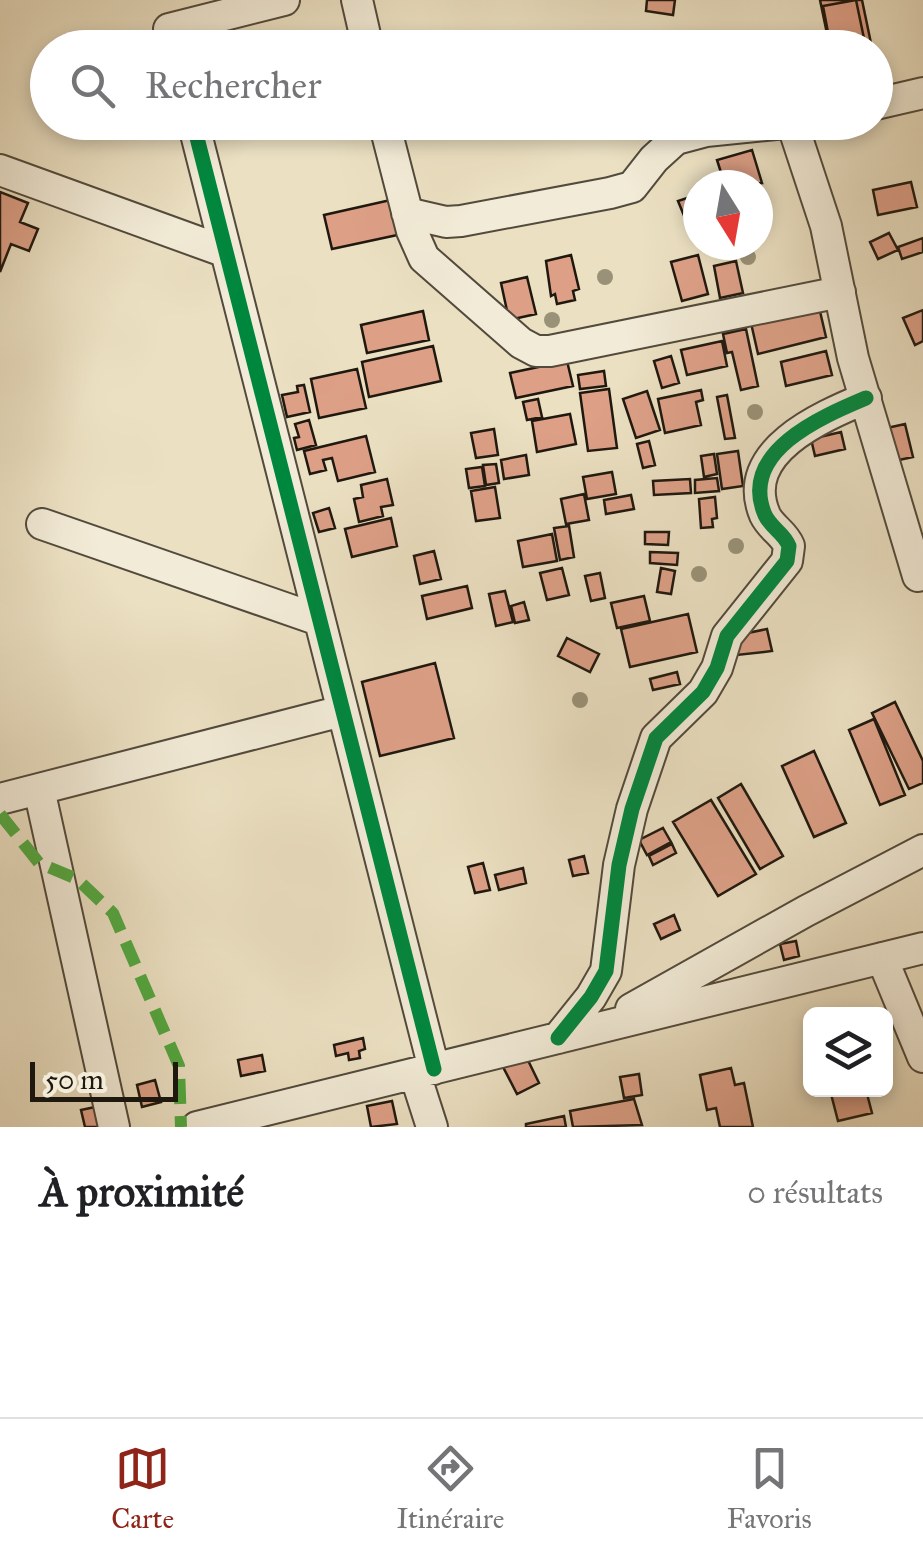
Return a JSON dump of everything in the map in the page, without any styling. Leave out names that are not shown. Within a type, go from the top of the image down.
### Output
[{"type":"street","points":[[168,25],[284,0]]},
{"type":"street","points":[[357,0],[364,30]]},
{"type":"street","points":[[893,100],[923,93]]},
{"type":"street","points":[[198,140],[342,711],[424,1071],[432,1127]]},
{"type":"street","points":[[389,140],[407,213],[424,258],[521,344],[536,350],[550,351],[840,292]]},
{"type":"street","points":[[407,213],[462,222],[610,193],[632,187],[675,140]]},
{"type":"street","points":[[799,140],[826,226],[853,358],[918,576]]},
{"type":"street","points":[[0,170],[226,252]]},
{"type":"street","points":[[558,1038],[606,972],[619,865],[632,809],[656,738],[703,692],[717,668],[727,636],[787,561],[790,546],[765,516],[759,494],[767,468],[796,432],[866,398]]},
{"type":"street","points":[[42,524],[319,620]]},
{"type":"street","points":[[0,799],[342,711]]},
{"type":"street","points":[[39,789],[114,1127]]},
{"type":"street","points":[[595,1029],[923,850]]},
{"type":"street","points":[[197,1127],[923,948]]},
{"type":"street","points":[[882,958],[910,1002],[923,1057]]},
{"type":"building","points":[[647,0],[675,0],[673,15],[646,11]]},
{"type":"building","points":[[820,0],[862,0],[868,30],[826,30]]},
{"type":"building","points":[[856,0],[862,30],[828,30],[823,6]]},
{"type":"building","points":[[752,150],[758,170],[720,170],[717,160]]},
{"type":"building","points":[[911,182],[917,207],[878,215],[873,190]]},
{"type":"building","points":[[0,192],[28,203],[20,222],[38,229],[29,251],[11,244],[0,272]]},
{"type":"building","points":[[395,199],[402,234],[332,249],[324,215]]},
{"type":"building","points":[[889,233],[898,250],[878,259],[870,242]]},
{"type":"building","points":[[923,238],[923,252],[902,259],[898,247]]},
{"type":"building","points":[[571,255],[579,289],[573,291],[575,300],[557,304],[555,294],[551,296],[546,261]]},
{"type":"building","points":[[699,260],[708,294],[682,301],[671,262]]},
{"type":"building","points":[[736,261],[743,293],[720,298],[714,266]]},
{"type":"building","points":[[527,277],[536,314],[509,320],[501,283]]},
{"type":"building","points":[[819,307],[826,337],[758,354],[751,323]]},
{"type":"building","points":[[923,310],[923,341],[915,345],[903,318]]},
{"type":"building","points":[[423,311],[429,340],[367,353],[361,325]]},
{"type":"building","points":[[746,329],[758,386],[741,390],[732,352],[727,353],[723,334]]},
{"type":"building","points":[[722,341],[727,366],[687,375],[681,350]]},
{"type":"building","points":[[433,346],[441,381],[369,397],[362,362]]},
{"type":"building","points":[[826,351],[832,375],[786,386],[781,362]]},
{"type":"building","points":[[671,356],[679,383],[662,388],[654,361]]},
{"type":"building","points":[[567,361],[573,386],[516,398],[510,373]]},
{"type":"building","points":[[357,369],[366,408],[319,418],[311,379]]},
{"type":"building","points":[[604,371],[606,386],[580,389],[578,375]]},
{"type":"building","points":[[304,385],[310,412],[287,417],[282,395],[298,392],[297,386]]},
{"type":"building","points":[[609,389],[617,448],[588,451],[580,393]]},
{"type":"building","points":[[701,390],[703,400],[696,402],[701,425],[665,433],[658,399]]},
{"type":"building","points":[[647,391],[660,430],[636,438],[623,399]]},
{"type":"building","points":[[727,395],[735,438],[725,439],[717,397]]},
{"type":"building","points":[[538,399],[542,417],[527,420],[523,402]]},
{"type":"building","points":[[570,414],[576,444],[537,452],[532,421]]},
{"type":"building","points":[[309,420],[316,445],[297,450],[295,424]]},
{"type":"building","points":[[905,424],[913,457],[894,461],[887,428]]},
{"type":"building","points":[[494,429],[498,455],[476,458],[471,433]]},
{"type":"building","points":[[841,432],[845,449],[815,456],[811,439]]},
{"type":"building","points":[[366,436],[375,472],[338,481],[332,458],[323,460],[326,470],[310,474],[304,451]]},
{"type":"building","points":[[649,441],[655,465],[643,468],[637,444]]},
{"type":"building","points":[[738,451],[743,486],[722,489],[717,454]]},
{"type":"building","points":[[714,454],[717,474],[704,477],[701,456]]},
{"type":"building","points":[[526,455],[529,475],[504,479],[501,460]]},
{"type":"building","points":[[496,464],[499,483],[486,485],[483,465]]},
{"type":"building","points":[[482,467],[485,486],[469,488],[466,469]]},
{"type":"building","points":[[612,472],[616,494],[587,499],[583,477]]},
{"type":"building","points":[[717,478],[719,491],[695,493],[695,480]]},
{"type":"building","points":[[387,479],[393,505],[381,507],[383,516],[359,522],[354,499],[363,497],[361,485]]},
{"type":"building","points":[[690,479],[691,493],[654,495],[653,481]]},
{"type":"building","points":[[495,487],[500,518],[476,521],[471,491]]},
{"type":"building","points":[[584,494],[589,520],[566,524],[561,499]]},
{"type":"building","points":[[631,495],[634,509],[606,514],[604,500]]},
{"type":"building","points":[[715,497],[717,518],[712,519],[713,527],[701,528],[699,499]]},
{"type":"building","points":[[329,508],[335,528],[319,532],[313,513]]},
{"type":"building","points":[[391,518],[397,546],[352,557],[345,529]]},
{"type":"building","points":[[569,526],[574,557],[560,560],[554,528]]},
{"type":"building","points":[[645,532],[669,532],[668,545],[645,544]]},
{"type":"building","points":[[552,534],[557,561],[523,567],[518,541]]},
{"type":"building","points":[[434,551],[441,579],[420,584],[414,556]]},
{"type":"building","points":[[650,552],[678,553],[677,565],[650,563]]},
{"type":"building","points":[[562,568],[569,595],[547,600],[540,573]]},
{"type":"building","points":[[661,568],[675,571],[671,594],[657,592]]},
{"type":"building","points":[[600,573],[605,598],[591,601],[585,576]]},
{"type":"building","points":[[467,586],[472,608],[427,619],[422,596]]},
{"type":"building","points":[[505,591],[513,622],[496,626],[489,594]]},
{"type":"building","points":[[644,596],[650,621],[617,628],[611,603]]},
{"type":"building","points":[[524,602],[529,620],[515,623],[511,606]]},
{"type":"building","points":[[688,614],[697,652],[630,667],[621,629]]},
{"type":"building","points":[[767,629],[772,651],[737,655],[733,636]]},
{"type":"building","points":[[567,638],[599,654],[590,672],[558,656]]},
{"type":"building","points":[[435,663],[454,738],[380,756],[362,682]]},
{"type":"building","points":[[677,672],[680,684],[653,690],[650,679]]},
{"type":"building","points":[[895,702],[923,761],[923,783],[909,789],[872,713]]},
{"type":"building","points":[[874,719],[905,795],[880,805],[849,730]]},
{"type":"building","points":[[814,751],[846,823],[814,837],[782,766]]},
{"type":"building","points":[[741,784],[783,856],[760,869],[718,798]]},
{"type":"building","points":[[711,800],[756,874],[718,896],[673,822]]},
{"type":"building","points":[[663,828],[671,842],[647,855],[639,840]]},
{"type":"building","points":[[672,844],[676,853],[653,865],[649,856]]},
{"type":"building","points":[[584,856],[588,873],[573,876],[569,860]]},
{"type":"building","points":[[483,863],[490,890],[475,893],[468,867]]},
{"type":"building","points":[[523,868],[526,883],[499,890],[495,875]]},
{"type":"building","points":[[674,915],[680,930],[661,939],[654,924]]},
{"type":"building","points":[[796,941],[799,956],[784,960],[780,944]]},
{"type":"building","points":[[363,1038],[365,1049],[359,1051],[360,1058],[349,1060],[348,1053],[336,1056],[334,1045]]},
{"type":"building","points":[[523,1050],[539,1083],[517,1094],[500,1061]]},
{"type":"building","points":[[262,1055],[265,1071],[241,1076],[238,1060]]},
{"type":"building","points":[[731,1068],[735,1085],[744,1083],[753,1127],[720,1127],[716,1108],[707,1110],[700,1075]]},
{"type":"building","points":[[639,1074],[642,1095],[624,1098],[620,1077]]},
{"type":"building","points":[[155,1080],[161,1102],[142,1107],[137,1085]]},
{"type":"building","points":[[832,1097],[868,1097],[872,1113],[838,1121]]},
{"type":"building","points":[[634,1099],[642,1125],[573,1127],[570,1111]]},
{"type":"building","points":[[392,1101],[397,1124],[371,1127],[367,1106]]},
{"type":"building","points":[[95,1107],[99,1127],[85,1127],[81,1110]]},
{"type":"building","points":[[564,1116],[566,1127],[526,1127],[526,1124]]},
{"type":"marked path","points":[[0,814],[39,863],[77,879],[113,913],[179,1066],[181,1127]]},
{"type":"cycle path","points":[[198,140],[434,1069]]},
{"type":"cycle path","points":[[558,1038],[606,971],[619,865],[632,809],[656,738],[703,692],[717,668],[727,636],[787,561],[789,546],[765,515],[760,493],[763,473],[788,440],[827,415],[866,398]]}]
